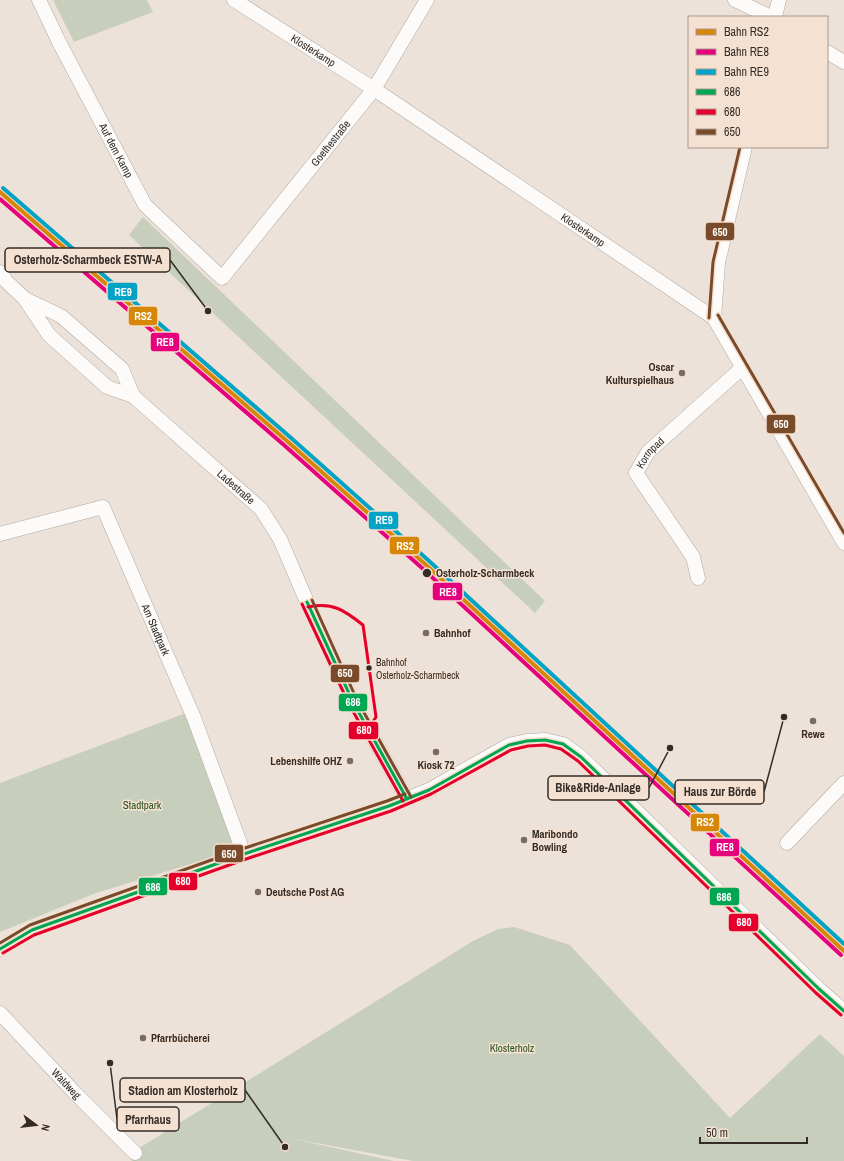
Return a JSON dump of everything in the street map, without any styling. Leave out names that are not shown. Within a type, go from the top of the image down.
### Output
[{"type":"street","name":"Auf dem Kamp","points":[[39,0],[60,44],[145,205],[222,278]]},
{"type":"street","name":"Klosterkamp","points":[[234,0],[374,89],[714,318],[844,543]]},
{"type":"street","name":"Goethestraße","points":[[222,278],[374,89],[427,0]]},
{"type":"street","points":[[735,0],[769,16]]},
{"type":"street","points":[[775,16],[779,0]]},
{"type":"street","points":[[828,53],[844,62]]},
{"type":"street","points":[[714,318],[718,263],[745,148]]},
{"type":"street","name":"Ladestraße","points":[[2,281],[25,299],[61,316],[122,369],[133,396]]},
{"type":"street","name":"Ladestraße","points":[[25,299],[49,335],[107,386],[133,396],[261,509],[280,539],[353,702],[407,799]]},
{"type":"street","name":"Korrnpad","points":[[698,578],[693,557],[636,472],[648,452],[742,368]]},
{"type":"street","name":"Am Stadtpark","points":[[0,534],[103,507],[194,718],[244,854]]},
{"type":"street","points":[[0,949],[32,930],[244,854],[407,799],[429,790],[509,745],[527,741],[544,740],[563,744],[581,757],[813,983],[844,1011]]},
{"type":"street","points":[[787,843],[844,783]]},
{"type":"street","name":"Waldweg","points":[[0,1013],[74,1092],[135,1153]]},
{"type":"green space","points":[[53,0],[147,0],[153,12],[74,42]]},
{"type":"green space","points":[[143,217],[545,601],[535,613],[129,235]]},
{"type":"green space","name":"Stadtpark","points":[[186,713],[237,850],[96,893],[0,932],[0,783]]},
{"type":"green space","name":"Klosterholz","points":[[514,927],[570,945],[730,1118],[820,1034],[844,1056],[844,1161],[413,1161],[289,1138],[394,1161],[132,1161],[128,1155],[473,941],[498,929]]},
{"type":"rail line","name":"RE9","points":[[3,188],[290,437],[428,560],[844,944]]},
{"type":"rail line","name":"RS2","points":[[0,192],[287,441],[425,564],[844,951]]},
{"type":"rail line","name":"RE8","points":[[0,199],[284,445],[422,568],[841,955]]},
{"type":"transit line","name":"650","points":[[709,318],[713,262],[740,148]]},
{"type":"transit line","name":"650","points":[[718,315],[844,533]]},
{"type":"transit line","name":"650","points":[[312,600],[357,700],[411,797]]},
{"type":"transit line","name":"686","points":[[307,602],[353,702],[407,799]]},
{"type":"transit line","name":"680","points":[[302,604],[349,704],[403,801]]},
{"type":"transit line","name":"680","points":[[308,607],[324,606],[338,608],[363,625],[376,717],[370,726]]},
{"type":"transit line","name":"686","points":[[0,949],[32,930],[244,854],[389,806],[429,790],[509,745],[527,741],[545,740],[563,744],[581,757],[819,989],[844,1011]]},
{"type":"transit line","name":"680","points":[[3,953],[34,935],[246,859],[391,811],[431,794],[511,750],[528,746],[545,745],[561,749],[578,761],[816,993],[841,1015]]},
{"type":"transit line","name":"650","points":[[0,943],[30,925],[242,849],[405,794]]},
{"type":"place","name":"Osterholz-Scharmbeck ESTW-A","points":[[208,311]]},
{"type":"place","name":"Oscar Kulturspielhaus","points":[[682,373]]},
{"type":"place","name":"Osterholz-Scharmbeck","points":[[427,573]]},
{"type":"place","name":"Bahnhof","points":[[426,633]]},
{"type":"place","name":"Bahnhof Osterholz-Scharmbeck","points":[[369,668]]},
{"type":"place","name":"Haus zur Börde","points":[[784,717]]},
{"type":"place","name":"Rewe","points":[[813,721]]},
{"type":"place","name":"Bike&Ride-Anlage","points":[[670,748]]},
{"type":"place","name":"Kiosk 72","points":[[436,752]]},
{"type":"place","name":"Lebenshilfe OHZ","points":[[350,761]]},
{"type":"place","name":"Maribondo Bowling","points":[[524,840]]},
{"type":"place","name":"Deutsche Post AG","points":[[258,892]]},
{"type":"place","name":"Pfarrbücherei","points":[[143,1038]]},
{"type":"place","name":"Pfarrhaus","points":[[110,1063]]},
{"type":"place","name":"Stadion am Klosterholz","points":[[285,1147]]}]
